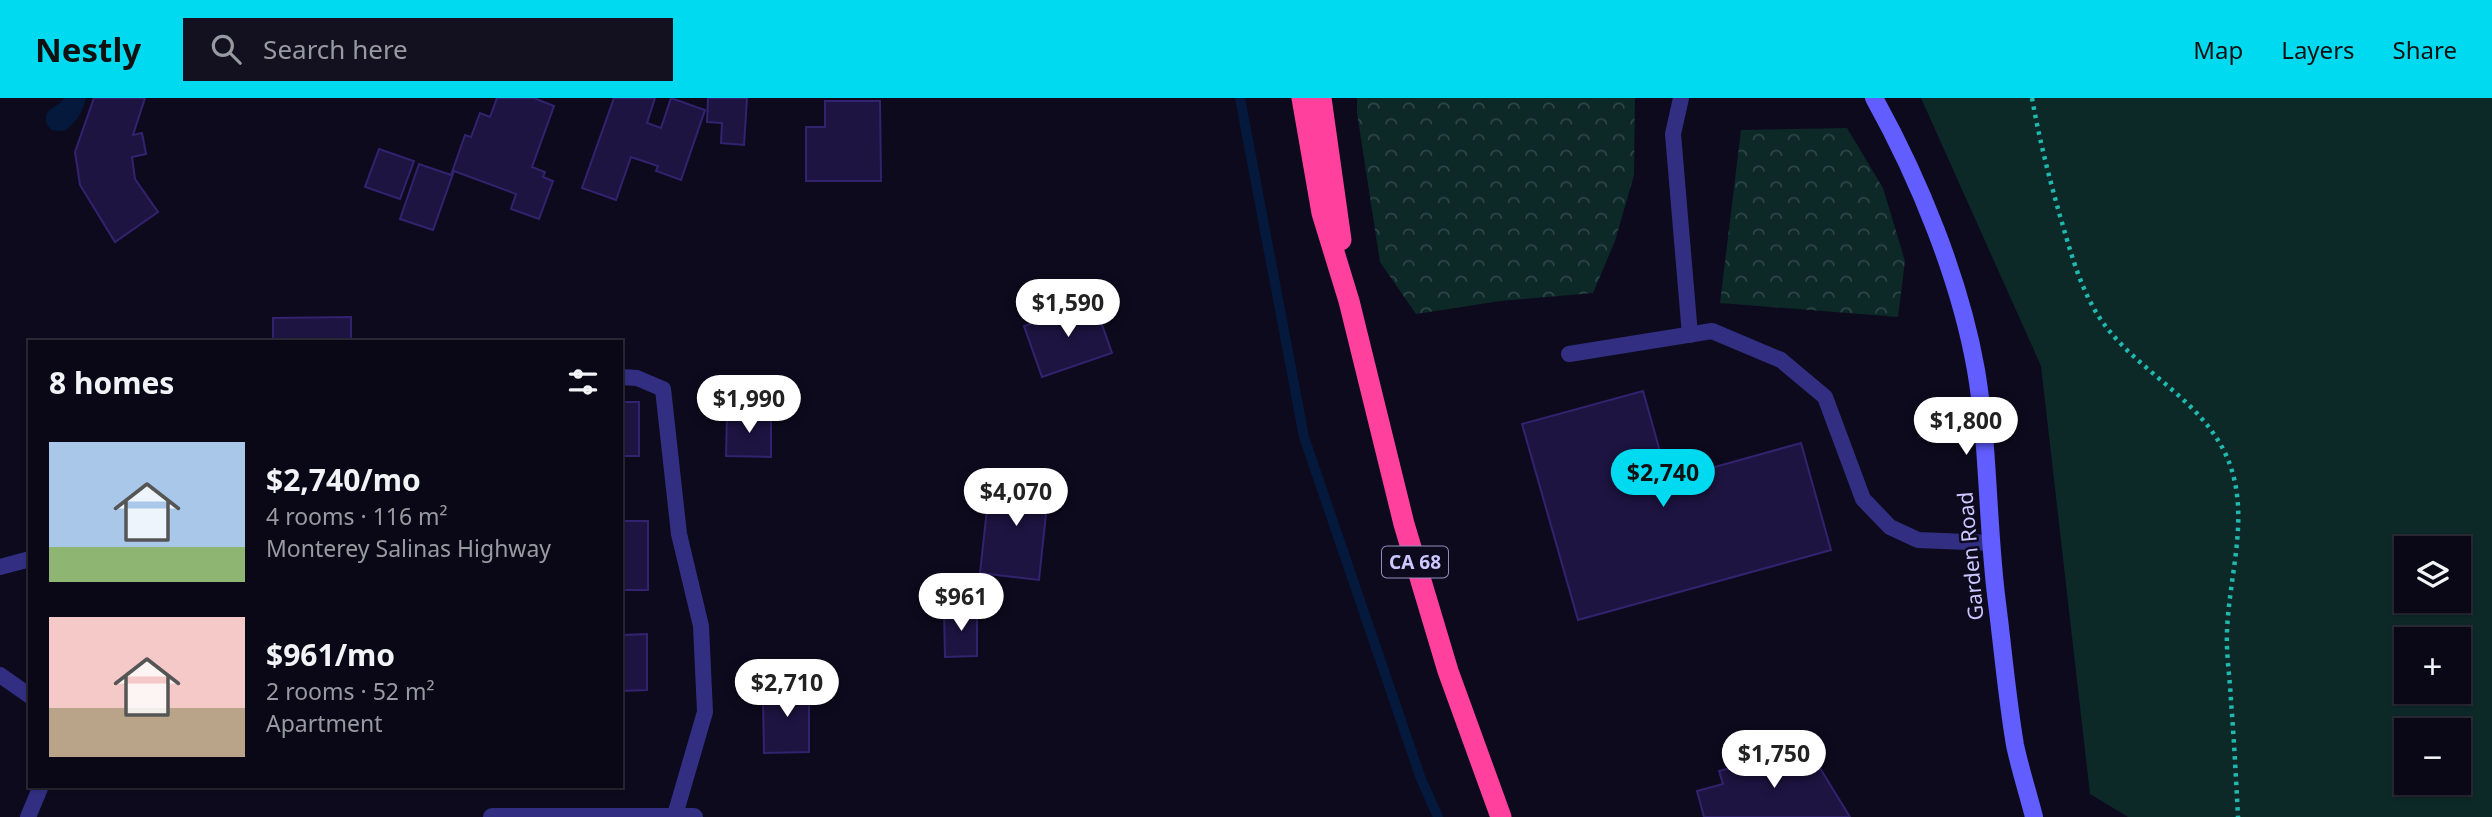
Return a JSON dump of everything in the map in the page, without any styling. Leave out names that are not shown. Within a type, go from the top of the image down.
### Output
[{"type":"highway","name":"CA 68","points":[[1302,98],[1322,213],[1349,301],[1384,450],[1425,599],[1448,671],[1502,817]]},
{"type":"highway","name":"CA 68","points":[[1321,98],[1349,301]]},
{"type":"street","name":"Garden Road","points":[[1874,98],[1894,134],[1937,231],[1976,369],[1997,602],[2016,747],[2034,817]]},
{"type":"street","points":[[492,817],[694,817]]},
{"type":"lane","points":[[1681,98],[1673,134],[1690,335]]},
{"type":"lane","points":[[1569,354],[1712,331],[1781,360],[1825,397],[1863,499],[1890,527],[1918,540],[1992,543]]},
{"type":"lane","points":[[623,377],[638,378],[663,388],[679,534],[701,626],[705,712],[675,815]]},
{"type":"lane","points":[[0,567],[28,560]]},
{"type":"lane","points":[[0,675],[28,695]]},
{"type":"lane","points":[[28,817],[40,788]]},
{"type":"path","points":[[2032,98],[2041,148],[2067,242],[2085,293],[2104,324],[2133,358],[2208,424],[2225,454],[2237,485],[2240,519],[2227,635],[2238,817]]},
{"type":"green space","points":[[1357,98],[1635,98],[1634,175],[1615,241],[1593,293],[1500,301],[1416,314],[1380,262]]},
{"type":"green space","points":[[1921,98],[2492,98],[2492,817],[2128,817],[2090,794],[2041,366]]},
{"type":"green space","points":[[1847,128],[1883,188],[1905,261],[1898,317],[1720,303],[1741,130]]},
{"type":"water","points":[[64,98],[86,98],[81,112],[72,124],[64,131],[52,130],[47,125],[46,115]]},
{"type":"building","points":[[94,98],[145,98],[133,135],[142,133],[146,154],[132,157],[135,179],[158,212],[115,242],[80,185],[75,152]]},
{"type":"building","points":[[497,98],[534,98],[554,106],[532,167],[545,172],[543,177],[553,181],[539,219],[511,209],[516,194],[454,171],[433,230],[400,219],[419,164],[451,175],[465,135],[471,137],[480,113],[490,117]]},
{"type":"building","points":[[614,98],[655,98],[647,123],[661,128],[671,98],[705,110],[681,180],[656,171],[658,166],[631,157],[616,200],[582,188]]},
{"type":"building","points":[[708,98],[747,98],[744,145],[721,143],[722,123],[707,122]]},
{"type":"building","points":[[825,101],[880,101],[881,181],[806,181],[806,127],[825,127]]},
{"type":"building","points":[[379,149],[414,161],[400,199],[365,187]]},
{"type":"building","points":[[1094,302],[1112,353],[1042,377],[1024,326]]},
{"type":"building","points":[[351,317],[351,340],[273,340],[273,318]]},
{"type":"building","points":[[1643,391],[1668,480],[1801,443],[1831,550],[1578,620],[1522,424]]},
{"type":"building","points":[[623,402],[639,402],[639,456],[623,456]]},
{"type":"building","points":[[727,414],[771,414],[771,457],[726,456]]},
{"type":"building","points":[[1012,471],[1050,476],[1039,580],[980,573],[989,491],[1009,493]]},
{"type":"building","points":[[623,521],[648,521],[648,590],[623,590]]},
{"type":"building","points":[[944,610],[977,610],[977,656],[945,657]]},
{"type":"building","points":[[647,634],[647,690],[623,691],[623,635]]},
{"type":"building","points":[[801,670],[801,701],[809,701],[809,752],[764,753],[763,701],[782,701],[782,671]]},
{"type":"building","points":[[1807,747],[1850,817],[1704,817],[1697,791],[1723,784],[1719,771]]},
{"type":"waterway","points":[[1240,98],[1304,437],[1421,779],[1438,817]]}]
